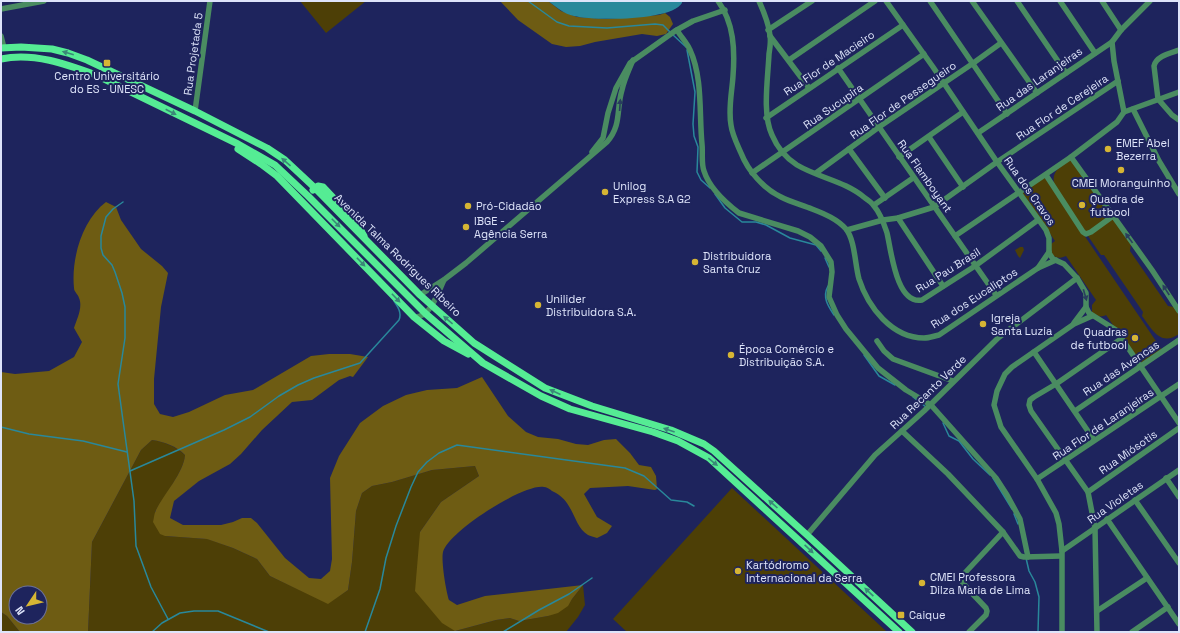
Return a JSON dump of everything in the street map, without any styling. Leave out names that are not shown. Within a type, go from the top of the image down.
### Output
[{"type":"main road","points":[[2,48],[26,47],[51,49],[68,53],[93,62],[195,111],[276,154],[315,188],[308,196],[305,204]]},
{"type":"main road","points":[[49,60],[51,49]]},
{"type":"main road","name":"Avenida Talma Rodrigues Ribeiro","points":[[1,59],[30,57],[49,60],[72,66],[96,75],[238,144],[269,161],[280,169],[308,196],[426,314],[483,363],[541,396],[570,409],[672,439],[710,458],[899,632]]},
{"type":"main road","points":[[153,103],[154,98],[158,94]]},
{"type":"main road","points":[[209,131],[277,176],[414,317],[444,341],[483,363]]},
{"type":"main road","name":"Avenida Talma Rodrigues Ribeiro","points":[[315,188],[318,186],[323,187],[356,222],[367,242],[431,306],[474,343],[545,388],[574,400],[671,430],[704,444],[714,451],[807,535],[912,632]]},
{"type":"street","points":[[1,9],[44,1]]},
{"type":"street","name":"Rua Projetada 5","points":[[195,111],[210,1]]},
{"type":"street","points":[[718,1],[725,10],[733,36],[733,75],[730,100],[731,125],[742,155],[752,173],[764,186],[780,197],[825,214],[838,221],[847,230]]},
{"type":"street","name":"Rua Pau Brasil","points":[[759,1],[770,36],[766,118],[772,135],[782,153],[797,165],[856,190],[874,205],[883,220],[896,275],[906,293],[912,299],[918,301],[922,300],[974,266],[1038,220]]},
{"type":"street","points":[[768,30],[812,1]]},
{"type":"street","points":[[789,60],[875,1]]},
{"type":"street","name":"Rua dos Cravos","points":[[886,1],[944,83],[997,162],[1046,230],[1049,238],[1049,252]]},
{"type":"street","points":[[930,1],[1007,114]]},
{"type":"street","points":[[972,1],[1036,93]]},
{"type":"street","points":[[1017,1],[1066,73]]},
{"type":"street","points":[[1102,1],[1121,30]]},
{"type":"street","points":[[1124,112],[1112,42],[1121,30],[1150,1]]},
{"type":"street","points":[[1061,2],[1095,53]]},
{"type":"street","points":[[587,160],[603,138],[608,113],[616,88],[626,68],[633,60],[676,30],[693,21],[725,10]]},
{"type":"street","name":"Rua Flor de Macieiro","points":[[766,118],[903,25]]},
{"type":"street","points":[[676,30],[687,45],[694,62],[700,96],[700,128],[703,170],[706,177],[731,207],[739,213],[798,231],[810,237],[821,246],[831,262],[832,267],[829,296],[843,325],[878,368],[906,390],[930,406],[996,478],[1008,495],[1020,519],[1026,557]]},
{"type":"street","points":[[1,36],[2,48]]},
{"type":"street","points":[[770,36],[809,88]]},
{"type":"street","name":"Rua das Laranjeiras","points":[[978,133],[1112,42]]},
{"type":"street","name":"Rua Flor de Pessegueiro","points":[[816,173],[878,127],[1001,43]]},
{"type":"street","points":[[1179,50],[1159,58],[1155,62],[1158,99],[1172,115],[1179,120]]},
{"type":"street","name":"Rua Sucupira","points":[[752,173],[924,54]]},
{"type":"street","points":[[420,295],[466,263],[587,160],[611,137],[616,127],[620,110],[622,89],[633,60]]},
{"type":"street","name":"Rua Flamboyant","points":[[838,68],[955,236],[974,266],[996,295]]},
{"type":"street","name":"Rua Flor de Cerejeira","points":[[847,230],[883,220],[898,218],[934,207],[997,162],[1118,81]]},
{"type":"street","points":[[955,236],[1071,157],[1117,122],[1124,112],[1179,92]]},
{"type":"street","points":[[1133,109],[1160,161],[1178,190]]},
{"type":"street","points":[[899,157],[963,112]]},
{"type":"street","points":[[606,125],[616,127]]},
{"type":"street","points":[[929,137],[963,186]]},
{"type":"street","points":[[849,149],[885,198]]},
{"type":"street","points":[[1071,157],[1152,270],[1179,311]]},
{"type":"street","points":[[1046,175],[1083,232],[1086,234],[1113,216]]},
{"type":"street","points":[[874,205],[914,178]]},
{"type":"street","points":[[898,218],[943,286]]},
{"type":"street","name":"Rua dos Eucaliptos","points":[[847,230],[851,240],[859,279],[866,296],[881,317],[898,332],[913,337],[925,338],[939,335],[1038,268],[1056,260]]},
{"type":"street","points":[[1049,252],[1051,257],[1064,264],[1077,278],[1086,293],[1086,307],[1092,316],[1116,330],[1179,423]]},
{"type":"street","name":"Rua dos Eucaliptos","points":[[1038,268],[1049,252]]},
{"type":"street","name":"Rua Recanto Verde","points":[[807,535],[875,455],[930,406],[998,338],[1077,278]]},
{"type":"street","points":[[414,317],[419,317],[426,314],[445,279]]},
{"type":"street","points":[[1074,324],[1086,307]]},
{"type":"street","points":[[1062,632],[1062,554],[1059,524],[1056,513],[1037,480],[1001,427],[994,405],[997,391],[1005,374],[1012,367],[1074,324],[1092,316]]},
{"type":"street","points":[[1097,632],[1095,528],[1088,492],[1030,411],[1029,405],[1030,400],[1034,397],[1056,384],[1121,338]]},
{"type":"street","name":"Rua das Avencas","points":[[1075,411],[1179,340]]},
{"type":"street","points":[[877,341],[884,351],[893,359],[954,381]]},
{"type":"street","points":[[1034,352],[1094,440]]},
{"type":"street","name":"Rua Flor de Laranjeiras","points":[[1037,480],[1094,440],[1179,384]]},
{"type":"street","name":"Rua Miósotis","points":[[1088,492],[1179,428]]},
{"type":"street","points":[[902,431],[948,474],[1003,532],[1020,556],[1026,557],[1062,554]]},
{"type":"street","name":"Rua Violetas","points":[[1062,554],[1095,528],[1179,470]]},
{"type":"street","points":[[1166,478],[1179,497]]},
{"type":"street","points":[[1135,500],[1179,563]]},
{"type":"street","points":[[1107,520],[1179,624]]},
{"type":"street","points":[[969,632],[986,615],[987,612],[986,608],[961,580],[962,576],[1003,532]]},
{"type":"street","points":[[1097,611],[1147,578]]},
{"type":"street","points":[[1132,632],[1168,607]]},
{"type":"shaded area","points":[[300,1],[366,1],[326,33]]},
{"type":"shaded area","points":[[500,1],[548,1],[561,11],[577,17],[606,19],[659,15],[665,13],[670,17],[673,24],[666,34],[657,36],[642,34],[580,46],[566,47],[552,44],[518,20]]},
{"type":"shaded area","points":[[548,1],[682,1],[682,3],[675,9],[664,13],[631,18],[597,19],[567,14]]},
{"type":"shaded area","points":[[1071,159],[1131,244],[1130,251],[1168,306],[1174,307],[1179,314],[1179,334],[1167,338],[1157,335],[1153,331],[1142,316],[1143,312],[1104,255],[1101,255],[1055,188],[1054,178],[1057,170]]},
{"type":"shaded area","points":[[1044,176],[1162,350],[1141,365],[1106,315],[1099,316],[1092,312],[1092,305],[1096,300],[1066,256],[1058,258],[1051,254],[1051,244],[1055,241],[1021,191]]},
{"type":"shaded area","points":[[106,202],[116,207],[121,220],[141,249],[162,266],[168,273],[161,307],[154,379],[154,404],[160,414],[173,417],[189,412],[225,395],[253,390],[311,356],[350,354],[368,357],[353,377],[350,376],[339,380],[312,400],[292,402],[262,430],[230,464],[199,481],[174,501],[170,518],[183,525],[221,525],[242,518],[251,518],[257,523],[285,558],[309,578],[321,579],[330,571],[332,559],[330,478],[339,456],[360,423],[383,406],[406,395],[427,390],[457,388],[482,377],[508,416],[526,432],[538,437],[588,445],[604,440],[616,439],[630,453],[639,465],[651,467],[656,476],[657,489],[655,490],[628,486],[590,488],[584,494],[597,517],[612,526],[607,533],[597,538],[588,535],[583,531],[565,501],[559,495],[545,487],[534,488],[520,493],[488,510],[458,533],[448,543],[443,552],[443,569],[449,600],[457,605],[485,596],[583,585],[568,606],[558,613],[519,621],[510,618],[496,620],[455,631],[442,623],[415,591],[420,532],[441,502],[479,476],[475,466],[432,470],[392,482],[372,486],[362,493],[356,511],[348,590],[328,604],[270,576],[257,559],[233,548],[207,539],[165,536],[160,534],[153,522],[155,513],[181,469],[185,455],[170,445],[152,440],[141,450],[92,542],[88,632],[20,632],[14,625],[48,625],[48,585],[8,585],[8,617],[1,612],[1,372],[15,374],[49,371],[74,357],[82,342],[74,328],[79,313],[80,302],[74,289],[74,265],[80,241],[90,219]]},
{"type":"shaded area","points":[[1023,247],[1024,250],[1020,258],[1015,250]]},
{"type":"shaded area","points":[[152,440],[170,445],[185,455],[178,475],[155,512],[165,536],[208,539],[233,548],[257,559],[270,576],[328,603],[348,590],[356,511],[362,493],[372,486],[392,482],[432,470],[475,466],[479,476],[441,502],[420,532],[455,631],[496,620],[510,618],[519,621],[548,616],[567,606],[583,585],[585,605],[566,632],[88,632],[92,542],[141,450]]},
{"type":"shaded area","name":"Kartódromo Internacional da Serra","points":[[732,488],[887,632],[627,632],[613,619]]},
{"type":"shaded area","points":[[1,612],[8,617],[8,625],[14,625],[20,632],[1,632]]},
{"type":"waterway","points":[[528,1],[557,22],[569,26],[607,28],[655,24],[663,25],[670,32]]},
{"type":"waterway","points":[[672,34],[686,47]]},
{"type":"waterway","points":[[687,50],[695,92],[693,124],[694,136],[698,147],[697,172],[701,180],[710,188]]},
{"type":"waterway","points":[[715,194],[725,208],[742,222],[756,222],[766,225],[790,238],[816,245],[821,251]]},
{"type":"waterway","points":[[123,202],[113,209],[106,217],[101,236],[101,248],[103,255],[112,265],[115,272],[125,307],[125,338],[118,384],[134,501],[136,546],[151,587],[168,619]]},
{"type":"waterway","points":[[825,258],[829,267]]},
{"type":"waterway","points":[[828,286],[826,290],[826,298],[834,315]]},
{"type":"waterway","points":[[130,471],[250,417],[279,396],[298,385],[314,378],[360,363],[399,320],[400,312],[394,301]]},
{"type":"waterway","points":[[864,355],[879,376],[895,385]]},
{"type":"waterway","points":[[913,397],[926,407]]},
{"type":"waterway","points":[[943,423],[949,436],[959,441],[973,459],[990,475]]},
{"type":"waterway","points":[[1,427],[29,434],[83,441],[127,452]]},
{"type":"waterway","points":[[365,632],[380,589],[386,558],[396,526],[418,472],[427,462],[439,453],[457,445],[625,468],[644,476],[671,500],[687,502],[694,506]]},
{"type":"waterway","points":[[993,478],[1012,509]]},
{"type":"waterway","points":[[1014,514],[1018,524]]},
{"type":"waterway","points":[[1026,558],[1029,571],[1035,582],[1039,597],[1038,632]]},
{"type":"waterway","points":[[503,632],[569,594],[592,578]]},
{"type":"waterway","points":[[152,632],[162,623],[180,613],[194,611],[218,611],[269,632]]},
{"type":"place","name":"Centro Universitário do ES - UNESC","points":[[107,63]]},
{"type":"place","name":"EMEF Abel Bezerra","points":[[1108,149]]},
{"type":"place","name":"CMEI Moranguinho","points":[[1121,170]]},
{"type":"place","name":"Unilog Express S.A G2","points":[[605,192]]},
{"type":"place","name":"Quadra de futbool","points":[[1082,205]]},
{"type":"place","name":"Pró-Cidadão","points":[[468,206]]},
{"type":"place","name":"IBGE - Agência Serra","points":[[466,227]]},
{"type":"place","name":"Distribuidora Santa Cruz","points":[[695,262]]},
{"type":"place","name":"Unilider Distribuidora S.A.","points":[[538,305]]},
{"type":"place","name":"Igreja Santa Luzia","points":[[983,324]]},
{"type":"place","name":"Quadras de futbool","points":[[1135,338]]},
{"type":"place","name":"Época Comércio e Distribuição S.A.","points":[[731,355]]},
{"type":"place","name":"Kartódromo Internacional da Serra","points":[[738,571]]},
{"type":"place","name":"CMEI Professora Dilza Maria de Lima","points":[[922,583]]},
{"type":"place","name":"Caique","points":[[901,615]]}]
